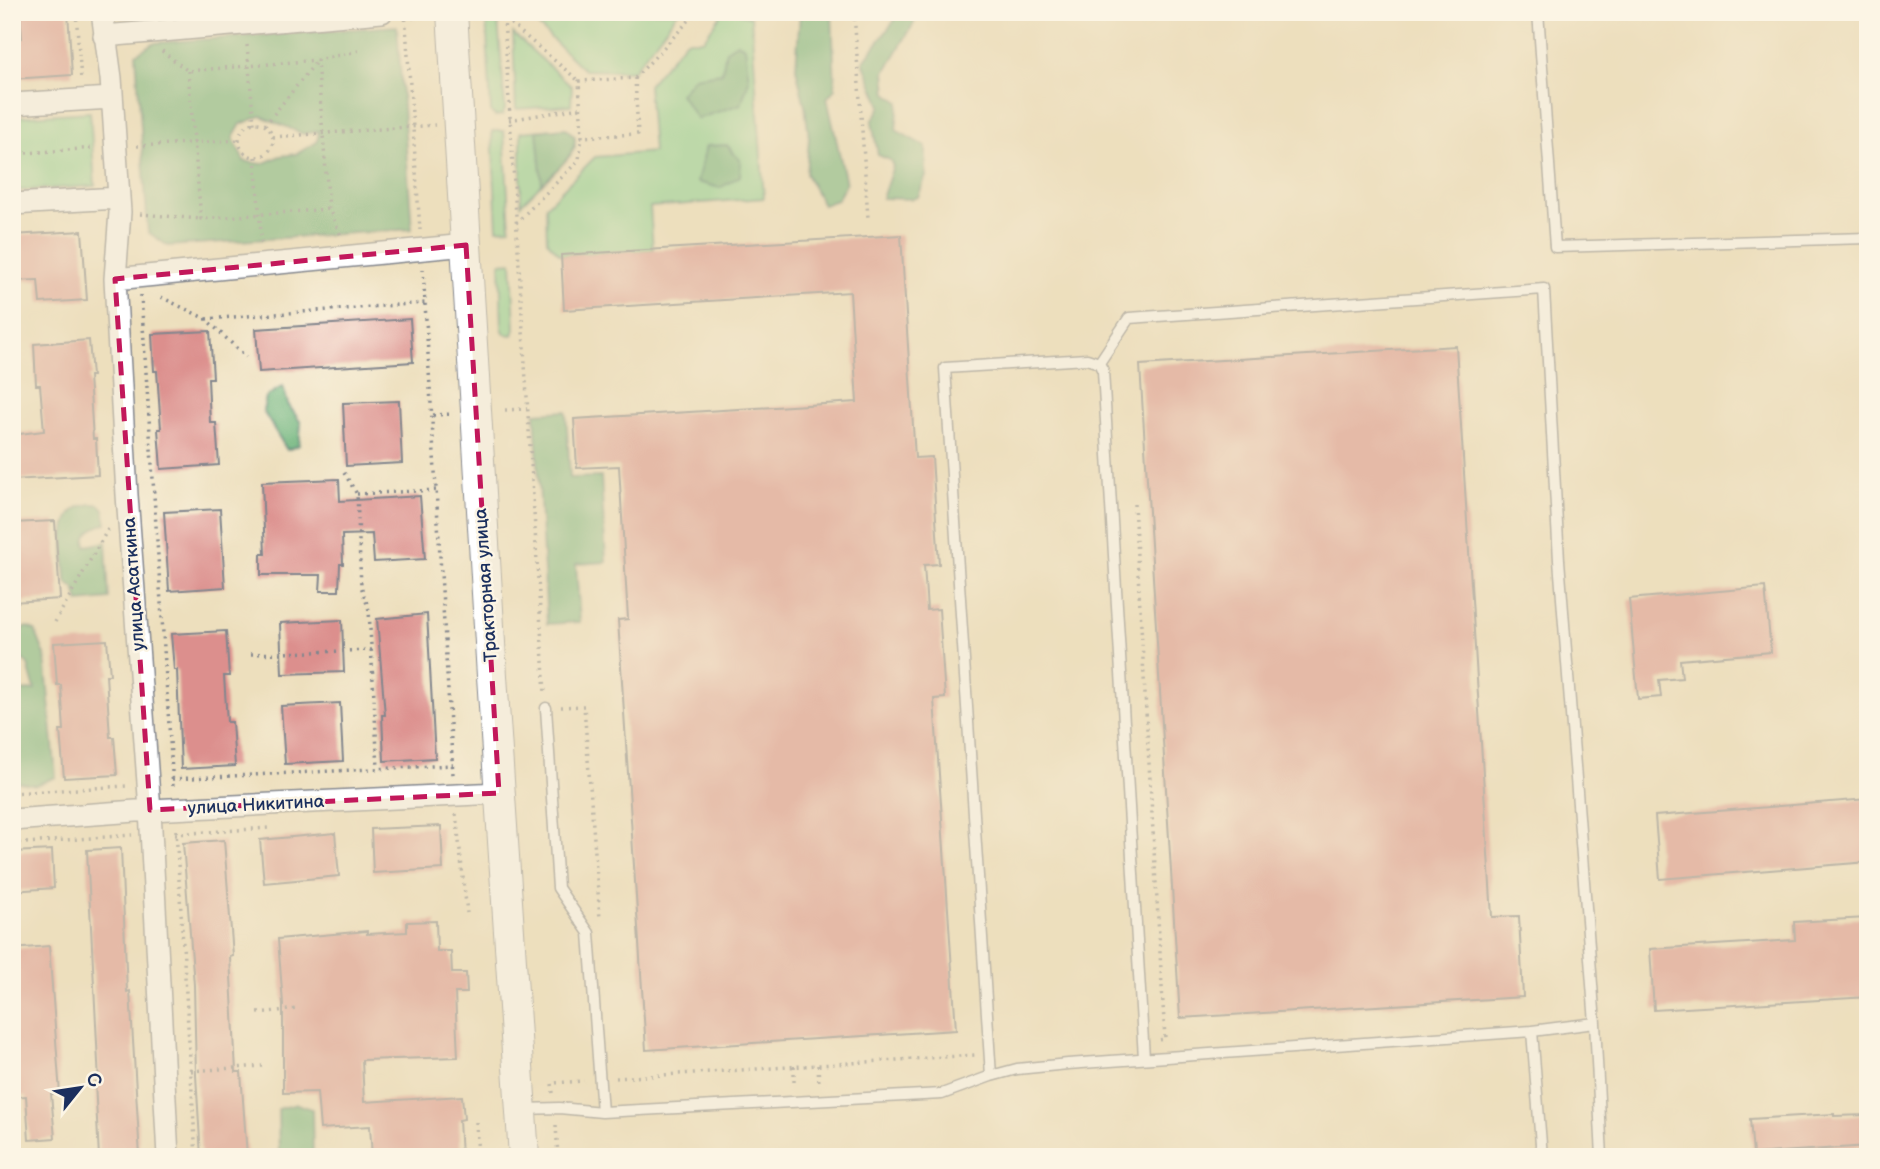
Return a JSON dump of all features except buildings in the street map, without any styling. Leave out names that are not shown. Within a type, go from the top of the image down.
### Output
[{"type":"main road","name":"Тракторная улица","points":[[438,14],[466,245],[524,1157]]},
{"type":"street","name":"улица Асаткина","points":[[102,12],[120,205],[115,279],[127,495],[150,810],[168,1157]]},
{"type":"street","points":[[104,36],[382,12]]},
{"type":"street","points":[[12,104],[112,98]]},
{"type":"street","points":[[12,204],[120,205]]},
{"type":"street","points":[[115,279],[466,245]]},
{"type":"street","name":"улица Никитина","points":[[12,820],[174,809],[455,804],[499,793]]},
{"type":"lane","points":[[1538,12],[1555,247],[1868,238]]},
{"type":"lane","points":[[1099,363],[1129,318],[1544,289],[1559,560],[1595,1023],[1602,1157]]},
{"type":"lane","points":[[991,1076],[945,368],[1087,359],[1099,363],[1103,370],[1144,1058]]},
{"type":"lane","points":[[546,708],[558,888],[589,933],[602,1112]]},
{"type":"lane","points":[[522,1109],[559,1108],[602,1112],[942,1094],[1017,1069],[1532,1031],[1595,1023]]},
{"type":"lane","points":[[1532,1031],[1542,1157]]},
{"type":"path","points":[[76,12],[82,99]]},
{"type":"path","points":[[405,12],[433,415],[455,804],[467,913]]},
{"type":"path","points":[[486,12],[504,18],[579,80],[635,78],[696,12]]},
{"type":"path","points":[[854,12],[868,218]]},
{"type":"path","points":[[405,19],[438,14]]},
{"type":"path","points":[[504,18],[546,708],[584,706],[600,926]]},
{"type":"path","points":[[245,24],[254,124]]},
{"type":"path","points":[[201,219],[188,71],[317,60],[358,51]]},
{"type":"path","points":[[265,125],[317,60]]},
{"type":"path","points":[[317,60],[329,209],[349,256]]},
{"type":"path","points":[[582,137],[638,134],[635,78]]},
{"type":"path","points":[[516,223],[579,160],[582,137],[579,80]]},
{"type":"path","points":[[509,120],[581,108]]},
{"type":"path","points":[[254,124],[265,125],[273,137],[271,149],[267,154],[255,157],[244,151],[240,140],[242,131],[254,124]]},
{"type":"path","points":[[273,137],[425,126]]},
{"type":"path","points":[[255,157],[264,265]]},
{"type":"path","points":[[120,205],[201,219],[329,209]]},
{"type":"path","points":[[141,286],[196,1157]]},
{"type":"path","points":[[151,292],[206,319],[246,357]]},
{"type":"path","points":[[206,319],[425,303]]},
{"type":"path","points":[[505,410],[528,409]]},
{"type":"path","points":[[433,415],[454,414]]},
{"type":"path","points":[[344,472],[357,494],[361,586],[369,610],[379,768]]},
{"type":"path","points":[[357,494],[437,490]]},
{"type":"path","points":[[1134,504],[1165,1039],[1156,1040]]},
{"type":"path","points":[[55,622],[112,521]]},
{"type":"path","points":[[251,653],[372,650]]},
{"type":"path","points":[[172,779],[453,765]]},
{"type":"path","points":[[12,793],[126,786]]},
{"type":"path","points":[[444,815],[455,804]]},
{"type":"path","points":[[12,844],[273,827]]},
{"type":"path","points":[[258,1013],[297,1009]]},
{"type":"path","points":[[612,1078],[977,1055]]},
{"type":"path","points":[[818,1065],[819,1086]]},
{"type":"path","points":[[191,1071],[262,1066]]},
{"type":"path","points":[[476,1122],[478,1157]]},
{"type":"path","points":[[12,1152],[38,1150],[54,1157]]},
{"type":"highlighted area","points":[[466,245],[499,793],[150,810],[115,279]]},
{"type":"green space","points":[[524,12],[678,12],[633,71],[584,70]]},
{"type":"green space","points":[[723,12],[736,12],[751,17],[764,198],[650,207],[653,250],[561,255],[547,241],[546,206],[595,157],[653,152],[648,85],[686,40],[703,40]]},
{"type":"green space","points":[[800,12],[832,12],[835,89],[827,98],[846,183],[837,200],[823,205],[806,174],[809,138],[796,68]]},
{"type":"green space","points":[[890,12],[913,12],[914,23],[885,72],[887,93],[899,102],[896,130],[926,147],[926,176],[918,197],[912,199],[882,198],[893,166],[890,160],[878,155],[872,122],[881,106],[863,62],[895,20]]},
{"type":"green space","points":[[486,16],[498,20],[505,109],[502,115],[495,116],[491,112]]},
{"type":"green space","points":[[397,26],[412,229],[168,246],[148,232],[136,54],[153,43]],"holes":[[[261,116],[303,134],[319,131],[317,142],[296,154],[280,156],[262,164],[244,161],[233,138],[241,124]]]},
{"type":"green space","points":[[513,33],[572,87],[571,105],[516,109]]},
{"type":"green space","points":[[737,43],[745,47],[749,80],[741,104],[697,119],[680,94],[694,77],[722,73],[726,50]]},
{"type":"green space","points":[[90,112],[95,186],[12,191],[12,117]]},
{"type":"green space","points":[[566,128],[575,137],[575,147],[570,156],[521,204],[521,132]]},
{"type":"green space","points":[[566,128],[575,137],[572,151],[564,163],[542,184],[537,131]]},
{"type":"green space","points":[[492,131],[504,131],[510,228],[497,229]]},
{"type":"green space","points":[[727,145],[741,162],[740,176],[720,188],[697,182],[706,146]]},
{"type":"green space","points":[[512,262],[513,335],[505,334],[502,328],[500,263]]},
{"type":"green space","points":[[283,386],[288,404],[301,423],[299,445],[287,450],[263,411],[266,397]]},
{"type":"green space","points":[[566,411],[570,478],[601,477],[606,562],[576,564],[580,622],[547,624],[535,413]]},
{"type":"green space","points":[[99,504],[104,509],[106,523],[90,531],[85,541],[86,546],[106,542],[109,599],[79,602],[75,589],[66,582],[66,523],[76,509],[84,505]]},
{"type":"green space","points":[[27,627],[35,630],[45,655],[56,777],[36,785],[12,781],[12,691],[35,690],[28,665],[18,655],[12,657],[12,632]]},
{"type":"green space","points":[[297,1104],[312,1109],[313,1157],[279,1157],[278,1109]]}]
